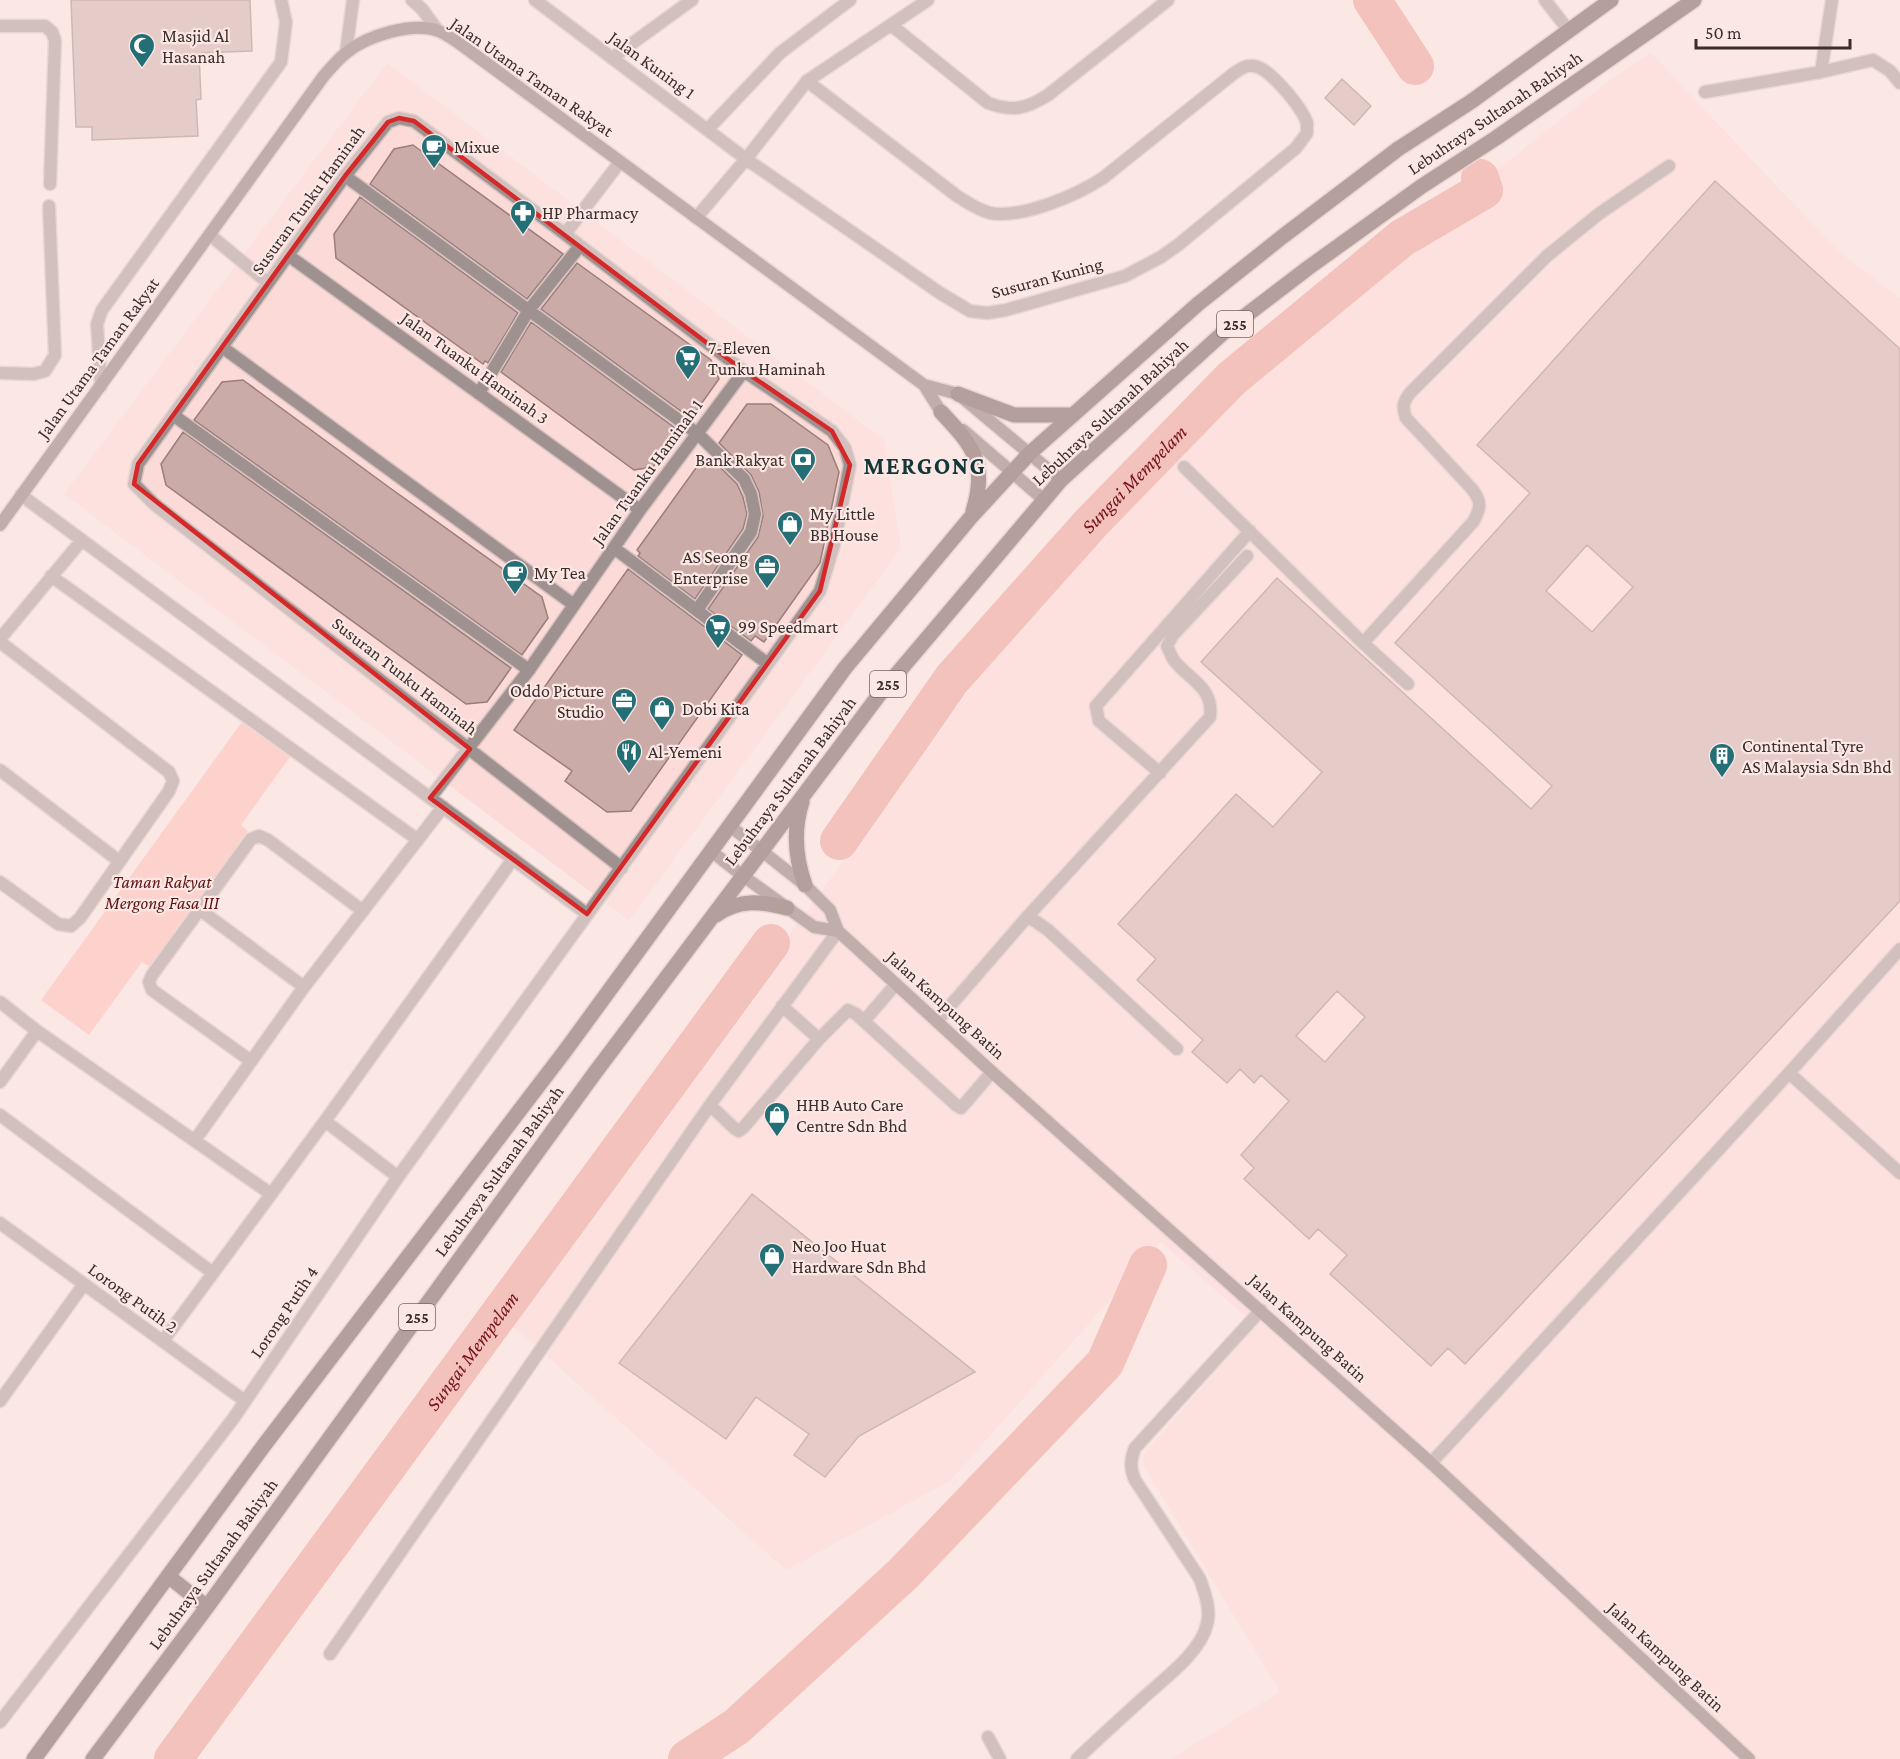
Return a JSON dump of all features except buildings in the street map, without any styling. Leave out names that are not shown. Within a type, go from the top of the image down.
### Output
[{"type":"main road","name":"Lebuhraya Sultanah Bahiyah","points":[[34,1759],[265,1444],[565,1051],[845,668],[971,516],[1030,453],[1198,304],[1398,149],[1472,100],[1611,0]]},
{"type":"main road","name":"Lebuhraya Sultanah Bahiyah","points":[[93,1759],[207,1607],[587,1084],[879,695],[1061,480],[1223,333],[1308,268],[1422,186],[1496,138],[1694,0]]},
{"type":"main road","points":[[958,394],[1014,415],[1071,416]]},
{"type":"main road","points":[[941,412],[972,447],[979,470],[979,494],[971,516]]},
{"type":"main road","points":[[805,793],[796,826],[797,858],[805,885]]},
{"type":"main road","points":[[707,924],[724,909],[746,902],[760,902],[787,908]]},
{"type":"main road","points":[[168,1576],[207,1607]]},
{"type":"street","points":[[101,386],[97,324],[102,310],[281,62],[286,22],[281,0]]},
{"type":"street","points":[[346,52],[353,0]]},
{"type":"street","points":[[412,0],[422,9],[438,31]]},
{"type":"street","name":"Jalan Kuning 1","points":[[537,0],[746,159]]},
{"type":"street","points":[[612,58],[692,0]]},
{"type":"street","points":[[708,129],[780,53],[850,0]]},
{"type":"street","points":[[696,218],[807,81],[928,0]]},
{"type":"street","points":[[891,25],[987,103],[1002,108],[1017,108],[1032,105],[1048,96],[1168,0]]},
{"type":"street","points":[[1545,0],[1569,31]]},
{"type":"street","points":[[1821,72],[1832,0]]},
{"type":"street","points":[[0,26],[45,26],[52,32],[55,40],[50,184]]},
{"type":"street","name":"Jalan Utama Taman Rakyat","points":[[0,525],[323,77],[346,52],[396,29],[412,28],[438,31],[463,46],[924,385],[958,394],[1061,480]]},
{"type":"street","points":[[1706,92],[1821,72],[1873,60],[1890,71],[1900,83]]},
{"type":"street","name":"Susuran Kuning","points":[[746,159],[955,303],[970,311],[987,313],[1105,283],[1125,276],[1161,257],[1296,148],[1307,133],[1304,114],[1270,75],[1261,68],[1246,66],[1091,186],[1042,206],[1003,215],[973,207],[807,81]]},
{"type":"street","name":"Susuran Tunku Haminah","points":[[565,234],[414,122],[399,118],[388,122],[345,176],[138,464],[134,484],[154,504],[622,868]]},
{"type":"street","points":[[620,162],[565,234],[744,371],[832,431],[845,448],[850,465],[834,545],[820,591],[622,868]]},
{"type":"street","points":[[1363,643],[1473,522],[1478,513],[1478,497],[1406,418],[1403,402],[1547,256],[1600,213],[1669,166]]},
{"type":"street","points":[[345,176],[698,434],[744,479],[751,494],[754,514],[751,532],[697,610]]},
{"type":"street","points":[[0,374],[34,374],[45,371],[54,355],[49,206]]},
{"type":"street","points":[[210,235],[268,283]]},
{"type":"street","points":[[479,393],[529,310],[580,246]]},
{"type":"street","name":"Jalan Tuanku Haminah 3","points":[[288,256],[640,510]]},
{"type":"street","points":[[222,347],[574,605]]},
{"type":"street","name":"Jalan Tuanku Haminah 1","points":[[430,798],[529,670],[640,510],[744,371]]},
{"type":"street","name":"Jalan Utama Taman Rakyat","points":[[924,385],[941,412],[1044,500]]},
{"type":"street","points":[[173,415],[529,670]]},
{"type":"street","points":[[1184,467],[1363,643],[1408,684]]},
{"type":"street","points":[[21,495],[587,914]]},
{"type":"street","points":[[1160,772],[1099,721],[1096,706],[1250,531]]},
{"type":"street","points":[[0,882],[58,924],[71,926],[80,918],[169,791],[173,780],[169,772],[0,641],[82,540]]},
{"type":"street","points":[[614,548],[768,664]]},
{"type":"street","points":[[937,1021],[1028,916],[1210,717],[1212,706],[1202,687],[1174,659],[1167,646],[1173,635],[1247,556]]},
{"type":"street","points":[[51,576],[418,840]]},
{"type":"street","points":[[0,770],[119,861]]},
{"type":"street","points":[[195,1140],[304,987],[443,807]]},
{"type":"street","name":"Jalan Kampung Batin","points":[[730,826],[805,885],[830,910],[838,931],[992,1072],[1431,1463],[1749,1759]]},
{"type":"street","points":[[251,1061],[152,990],[149,982],[251,838],[259,836],[363,911]]},
{"type":"street","name":"Jalan Kampung Batin","points":[[711,851],[814,927],[838,931]]},
{"type":"street","points":[[163,1341],[325,1121],[513,859]]},
{"type":"street","name":"Lorong Putih 4","points":[[0,1722],[245,1401],[398,1177],[622,868]]},
{"type":"street","points":[[200,909],[304,987]]},
{"type":"street","points":[[1028,916],[1048,930],[1177,1049]]},
{"type":"street","points":[[330,1654],[710,1105],[838,931]]},
{"type":"street","points":[[1431,1463],[1900,949]]},
{"type":"street","points":[[864,1021],[896,984]]},
{"type":"street","points":[[0,1002],[271,1194]]},
{"type":"street","points":[[782,1006],[819,1039]]},
{"type":"street","points":[[710,1105],[739,1131],[819,1039],[848,1010],[856,1014],[962,1108],[992,1072]]},
{"type":"street","points":[[0,1082],[37,1030]]},
{"type":"street","points":[[1789,1073],[1900,1173]]},
{"type":"street","points":[[0,1115],[213,1273]]},
{"type":"street","points":[[325,1121],[398,1177]]},
{"type":"street","name":"Lorong Putih 2","points":[[2,1228],[84,1284],[245,1401]]},
{"type":"street","points":[[0,1401],[84,1284]]},
{"type":"street","points":[[1077,1759],[1184,1660],[1202,1639],[1209,1611],[1200,1579],[1135,1480],[1130,1469],[1131,1458],[1135,1448],[1261,1310]]},
{"type":"street","points":[[988,1737],[1000,1759]]},
{"type":"highlighted area","points":[[399,118],[414,121],[744,371],[832,431],[850,465],[820,591],[587,914],[430,798],[470,749],[134,484],[138,464],[345,176],[388,122]]},
{"type":"shaded area","points":[[1651,53],[1839,252],[1900,298],[1900,1759],[1170,1759],[1280,1692],[1144,1466],[1143,1455],[1256,1326],[1161,1242],[950,1481],[786,1570],[506,1320],[978,678],[1163,468],[1269,367],[1461,213],[1501,167],[1611,79]]},
{"type":"shaded area","points":[[387,63],[884,440],[901,548],[629,921],[64,494]]},
{"type":"green space","name":"Taman Rakyat Mergong Fasa III","points":[[244,719],[292,754],[241,825],[248,831],[150,967],[142,962],[89,1035],[41,1000]]},
{"type":"waterway","name":"Sungai Mempelam","points":[[1372,0],[1415,66]]},
{"type":"waterway","name":"Sungai Mempelam","points":[[839,841],[952,679],[1091,523],[1231,379],[1402,238],[1484,190],[1480,178]]},
{"type":"waterway","name":"Sungai Mempelam","points":[[173,1759],[771,943]]},
{"type":"waterway","points":[[687,1759],[736,1727],[903,1574],[1105,1363],[1148,1265]]},
{"type":"place","name":"Masjid Al Hasanah","points":[[142,69]]},
{"type":"place","name":"Mixue","points":[[434,170]]},
{"type":"place","name":"HP Pharmacy","points":[[523,236]]},
{"type":"place","name":"7-Eleven Tunku Haminah","points":[[688,381]]},
{"type":"place","name":"Bank Rakyat","points":[[803,483]]},
{"type":"place","name":"My Little BB House","points":[[790,547]]},
{"type":"place","name":"AS Seong Enterprise","points":[[767,590]]},
{"type":"place","name":"My Tea","points":[[515,596]]},
{"type":"place","name":"99 Speedmart","points":[[718,650]]},
{"type":"place","name":"Oddo Picture Studio","points":[[624,724]]},
{"type":"place","name":"Dobi Kita","points":[[662,732]]},
{"type":"place","name":"Al-Yemeni","points":[[629,775]]},
{"type":"place","name":"Continental Tyre AS Malaysia Sdn Bhd","points":[[1722,779]]},
{"type":"place","name":"HHB Auto Care Centre Sdn Bhd","points":[[777,1138]]},
{"type":"place","name":"Neo Joo Huat Hardware Sdn Bhd","points":[[772,1279]]},
{"type":"district","name":"MERGONG","points":[[925,466]]}]
